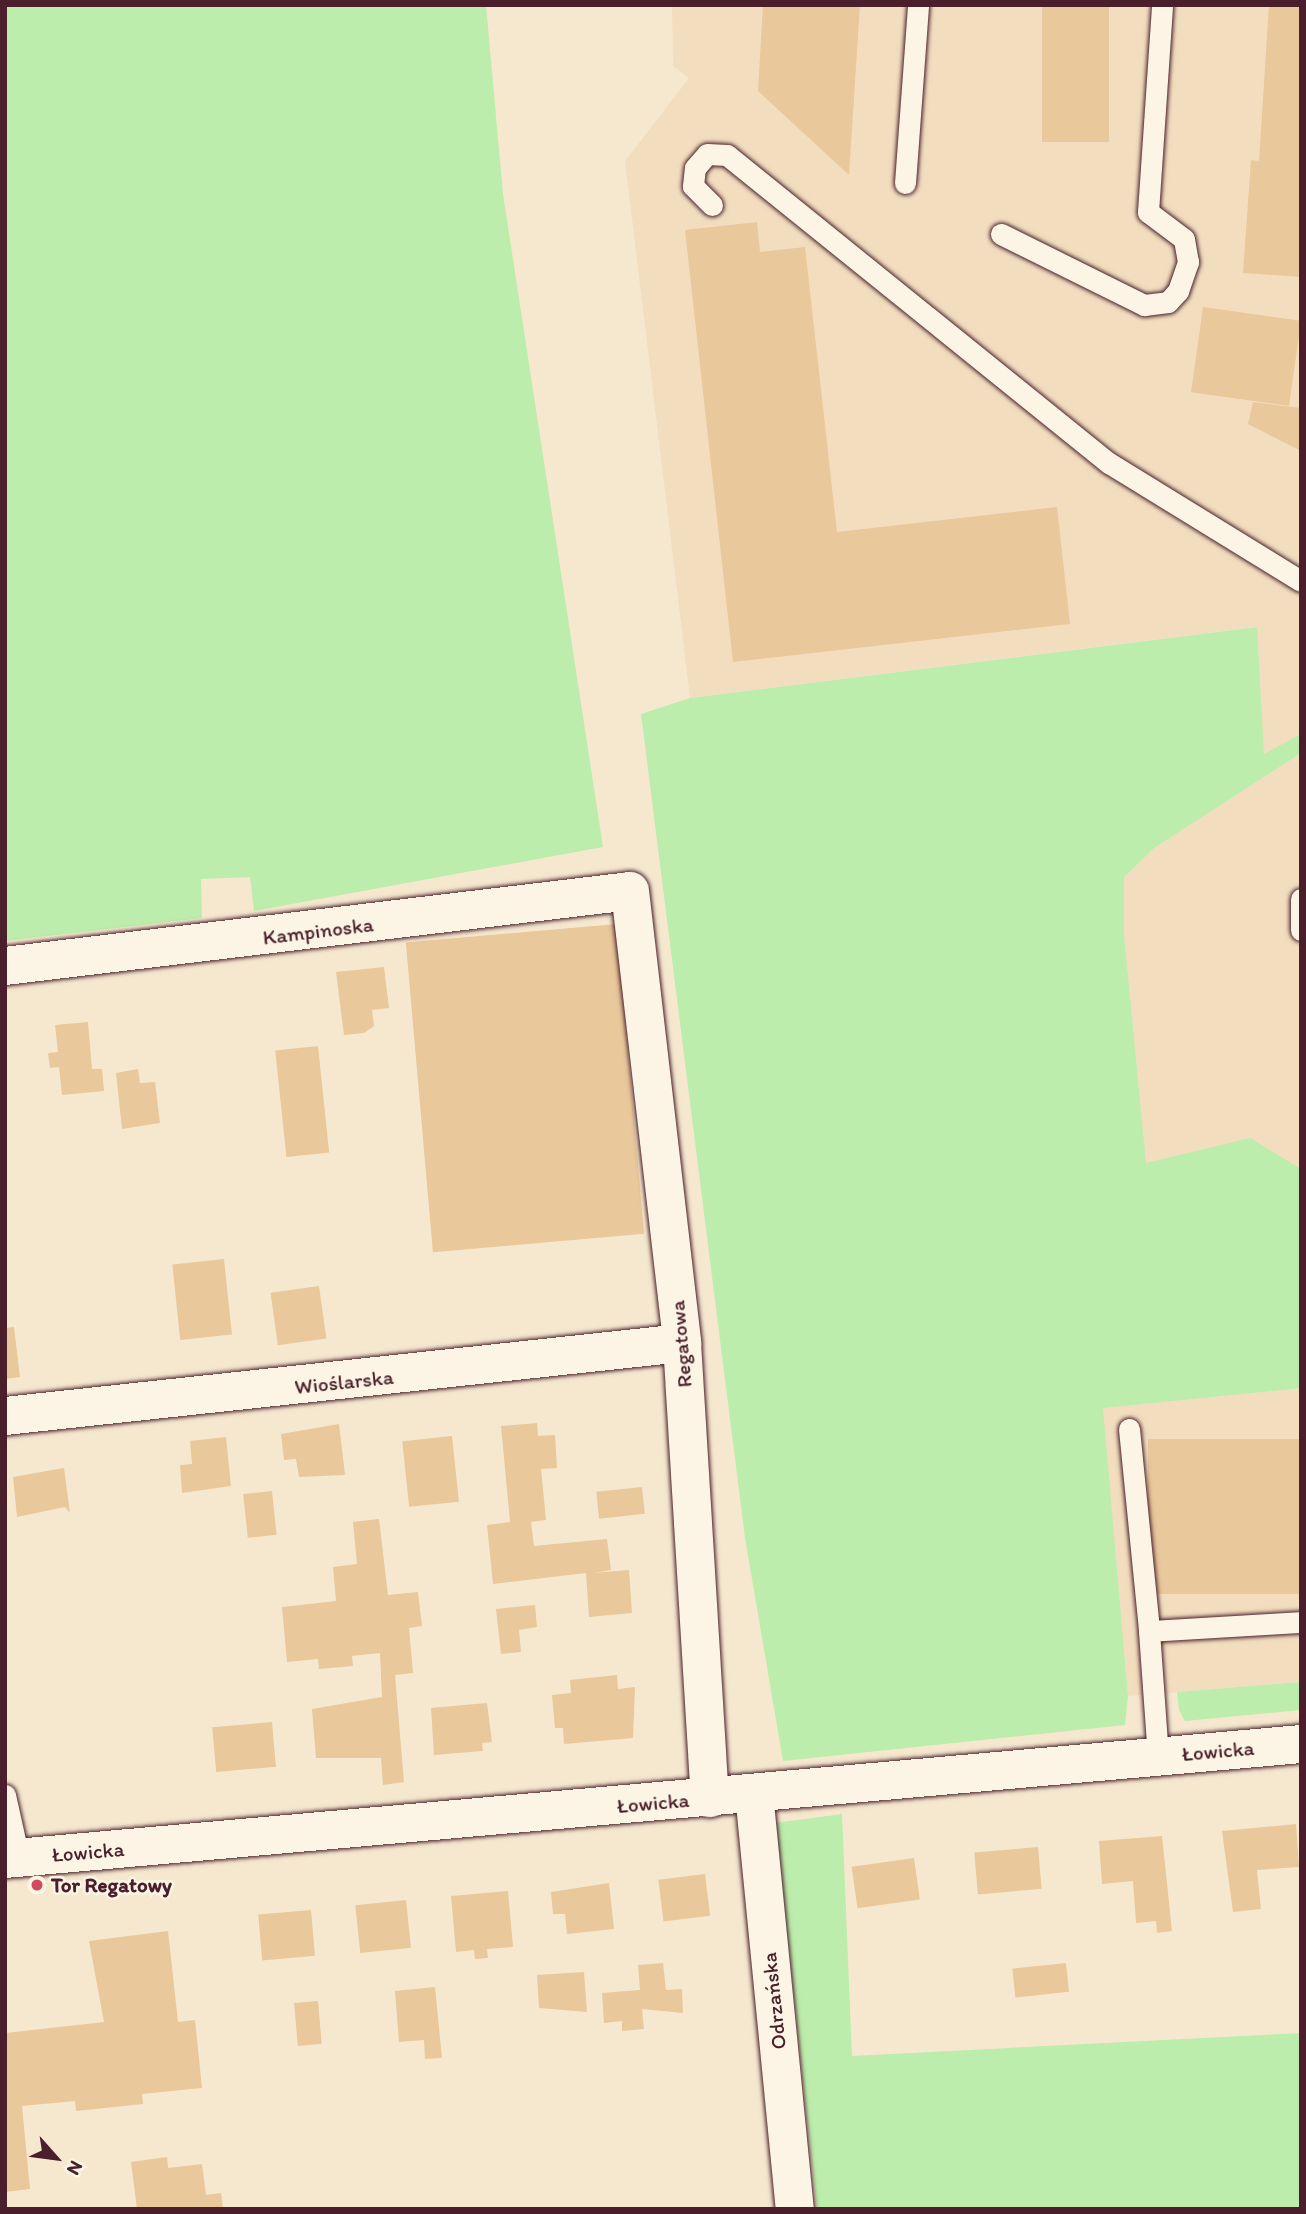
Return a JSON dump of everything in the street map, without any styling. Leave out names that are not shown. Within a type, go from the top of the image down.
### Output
[{"type":"street","name":"Kampinoska","points":[[5,966],[630,891]]},
{"type":"street","name":"Regatowa","points":[[630,891],[682,1343],[710,1798]]},
{"type":"street","name":"Wioślarska","points":[[5,1416],[682,1343]]},
{"type":"street","name":"Łowicka","points":[[12,1859],[1301,1744]]},
{"type":"street","name":"Odrzańska","points":[[754,1793],[795,2209]]},
{"type":"lane","points":[[905,183],[918,5]]},
{"type":"lane","points":[[1001,234],[1144,305],[1168,302],[1178,291],[1188,262],[1184,239],[1148,212],[1162,5]]},
{"type":"lane","points":[[712,205],[694,186],[695,168],[707,154],[727,155],[1109,463],[1301,581]]},
{"type":"lane","points":[[1301,899],[1301,930]]},
{"type":"lane","points":[[1129,1429],[1149,1631],[1158,1757]]},
{"type":"lane","points":[[1149,1631],[1301,1622]]},
{"type":"lane","points":[[5,1795],[12,1859]]},
{"type":"shaded area","points":[[672,5],[1301,5],[1301,1682],[1128,1696],[1102,1407],[1101,874],[1256,627],[690,698],[625,161],[689,78],[673,66]]},
{"type":"green space","points":[[5,5],[486,5],[503,194],[603,847],[254,911],[250,877],[201,879],[202,918],[5,941]]},
{"type":"green space","points":[[1257,627],[1264,754],[1301,734],[1301,753],[1154,848],[1124,877],[1124,935],[1146,1163],[1250,1138],[1301,1169],[1301,1388],[1103,1408],[1128,1696],[1125,1725],[783,1761],[745,1538],[641,714],[690,698]]},
{"type":"green space","points":[[1301,1682],[1301,1710],[1185,1721],[1179,1710],[1177,1692]]},
{"type":"green space","points":[[842,1814],[852,2056],[1301,2033],[1301,2209],[817,2209],[775,1823]]},
{"type":"building","points":[[763,5],[860,5],[849,175],[758,91]]},
{"type":"building","points":[[1042,5],[1109,5],[1109,142],[1042,142]]},
{"type":"building","points":[[1269,5],[1301,5],[1301,277],[1243,273],[1251,160],[1259,161]]},
{"type":"building","points":[[757,222],[760,252],[805,247],[837,532],[1057,507],[1070,624],[733,662],[685,230]]},
{"type":"building","points":[[1203,307],[1301,321],[1289,406],[1191,392]]},
{"type":"building","points":[[1253,402],[1301,408],[1301,451],[1248,424]]},
{"type":"building","points":[[617,924],[644,1234],[433,1252],[406,942]]},
{"type":"building","points":[[384,967],[389,1008],[372,1010],[374,1026],[364,1033],[344,1035],[336,972]]},
{"type":"building","points":[[88,1022],[92,1069],[102,1069],[104,1091],[62,1095],[59,1067],[50,1068],[48,1053],[58,1052],[55,1025]]},
{"type":"building","points":[[318,1046],[329,1152],[286,1157],[275,1050]]},
{"type":"building","points":[[138,1069],[140,1083],[155,1082],[160,1123],[122,1129],[116,1073]]},
{"type":"building","points":[[224,1259],[232,1335],[180,1340],[172,1264]]},
{"type":"building","points":[[319,1286],[326,1338],[278,1345],[270,1293]]},
{"type":"building","points":[[14,1327],[20,1377],[5,1379],[5,1328]]},
{"type":"building","points":[[537,1423],[538,1436],[555,1435],[557,1468],[541,1469],[546,1520],[531,1522],[534,1546],[607,1539],[611,1570],[594,1573],[629,1570],[632,1613],[589,1617],[586,1573],[493,1584],[487,1525],[510,1522],[501,1426]]},
{"type":"building","points":[[339,1424],[345,1475],[299,1477],[296,1459],[284,1460],[281,1434]]},
{"type":"building","points":[[452,1436],[459,1502],[409,1507],[402,1441]]},
{"type":"building","points":[[226,1437],[231,1486],[182,1493],[180,1465],[192,1464],[190,1441]]},
{"type":"building","points":[[1148,1439],[1301,1439],[1301,1594],[1148,1594]]},
{"type":"building","points":[[64,1468],[70,1513],[65,1507],[17,1517],[13,1477]]},
{"type":"building","points":[[642,1487],[645,1514],[599,1519],[596,1492]]},
{"type":"building","points":[[272,1491],[277,1535],[248,1538],[243,1494]]},
{"type":"building","points":[[379,1519],[388,1595],[418,1592],[422,1626],[409,1628],[413,1673],[395,1675],[404,1782],[383,1785],[381,1758],[316,1758],[312,1709],[382,1697],[380,1653],[352,1656],[353,1666],[319,1669],[318,1659],[287,1662],[282,1607],[336,1601],[333,1567],[357,1564],[353,1522]]},
{"type":"building","points":[[535,1605],[537,1627],[519,1630],[521,1652],[501,1654],[496,1609]]},
{"type":"building","points":[[617,1675],[618,1689],[635,1687],[633,1738],[564,1744],[563,1728],[555,1728],[552,1695],[571,1693],[570,1680]]},
{"type":"building","points":[[487,1703],[492,1742],[482,1743],[483,1751],[434,1755],[431,1708]]},
{"type":"building","points":[[272,1722],[276,1767],[216,1772],[212,1727]]},
{"type":"building","points":[[1296,1824],[1299,1867],[1257,1870],[1261,1909],[1233,1912],[1222,1831]]},
{"type":"building","points":[[1162,1836],[1172,1931],[1157,1933],[1156,1921],[1136,1923],[1133,1881],[1102,1884],[1099,1841]]},
{"type":"building","points":[[1038,1847],[1042,1889],[978,1894],[974,1853]]},
{"type":"building","points":[[914,1858],[920,1900],[857,1908],[852,1867]]},
{"type":"building","points":[[705,1874],[710,1916],[663,1921],[658,1880]]},
{"type":"building","points":[[609,1883],[614,1929],[567,1934],[565,1914],[553,1914],[551,1892]]},
{"type":"building","points":[[508,1891],[513,1947],[487,1949],[488,1958],[475,1959],[474,1950],[456,1952],[451,1896]]},
{"type":"building","points":[[406,1900],[411,1948],[360,1953],[355,1905]]},
{"type":"building","points":[[311,1910],[315,1956],[262,1960],[258,1915]]},
{"type":"building","points":[[168,1931],[178,2022],[195,2020],[202,2088],[142,2094],[143,2104],[76,2111],[75,2101],[22,2106],[30,2189],[5,2192],[5,2033],[104,2022],[89,1941]]},
{"type":"building","points":[[663,1963],[666,1990],[682,1989],[683,2013],[642,2009],[644,2029],[622,2031],[622,2021],[604,2023],[602,1993],[640,1990],[638,1965]]},
{"type":"building","points":[[1066,1963],[1069,1992],[1015,1997],[1012,1969]]},
{"type":"building","points":[[584,1972],[587,2012],[539,2008],[537,1975]]},
{"type":"building","points":[[435,1987],[442,2058],[425,2059],[424,2040],[399,2042],[395,1991]]},
{"type":"building","points":[[318,2001],[322,2044],[298,2046],[294,2003]]},
{"type":"building","points":[[167,2157],[168,2168],[202,2164],[206,2195],[221,2193],[223,2208],[137,2209],[131,2162]]},
{"type":"place","name":"Tor Regatowy","points":[[37,1885]]}]
